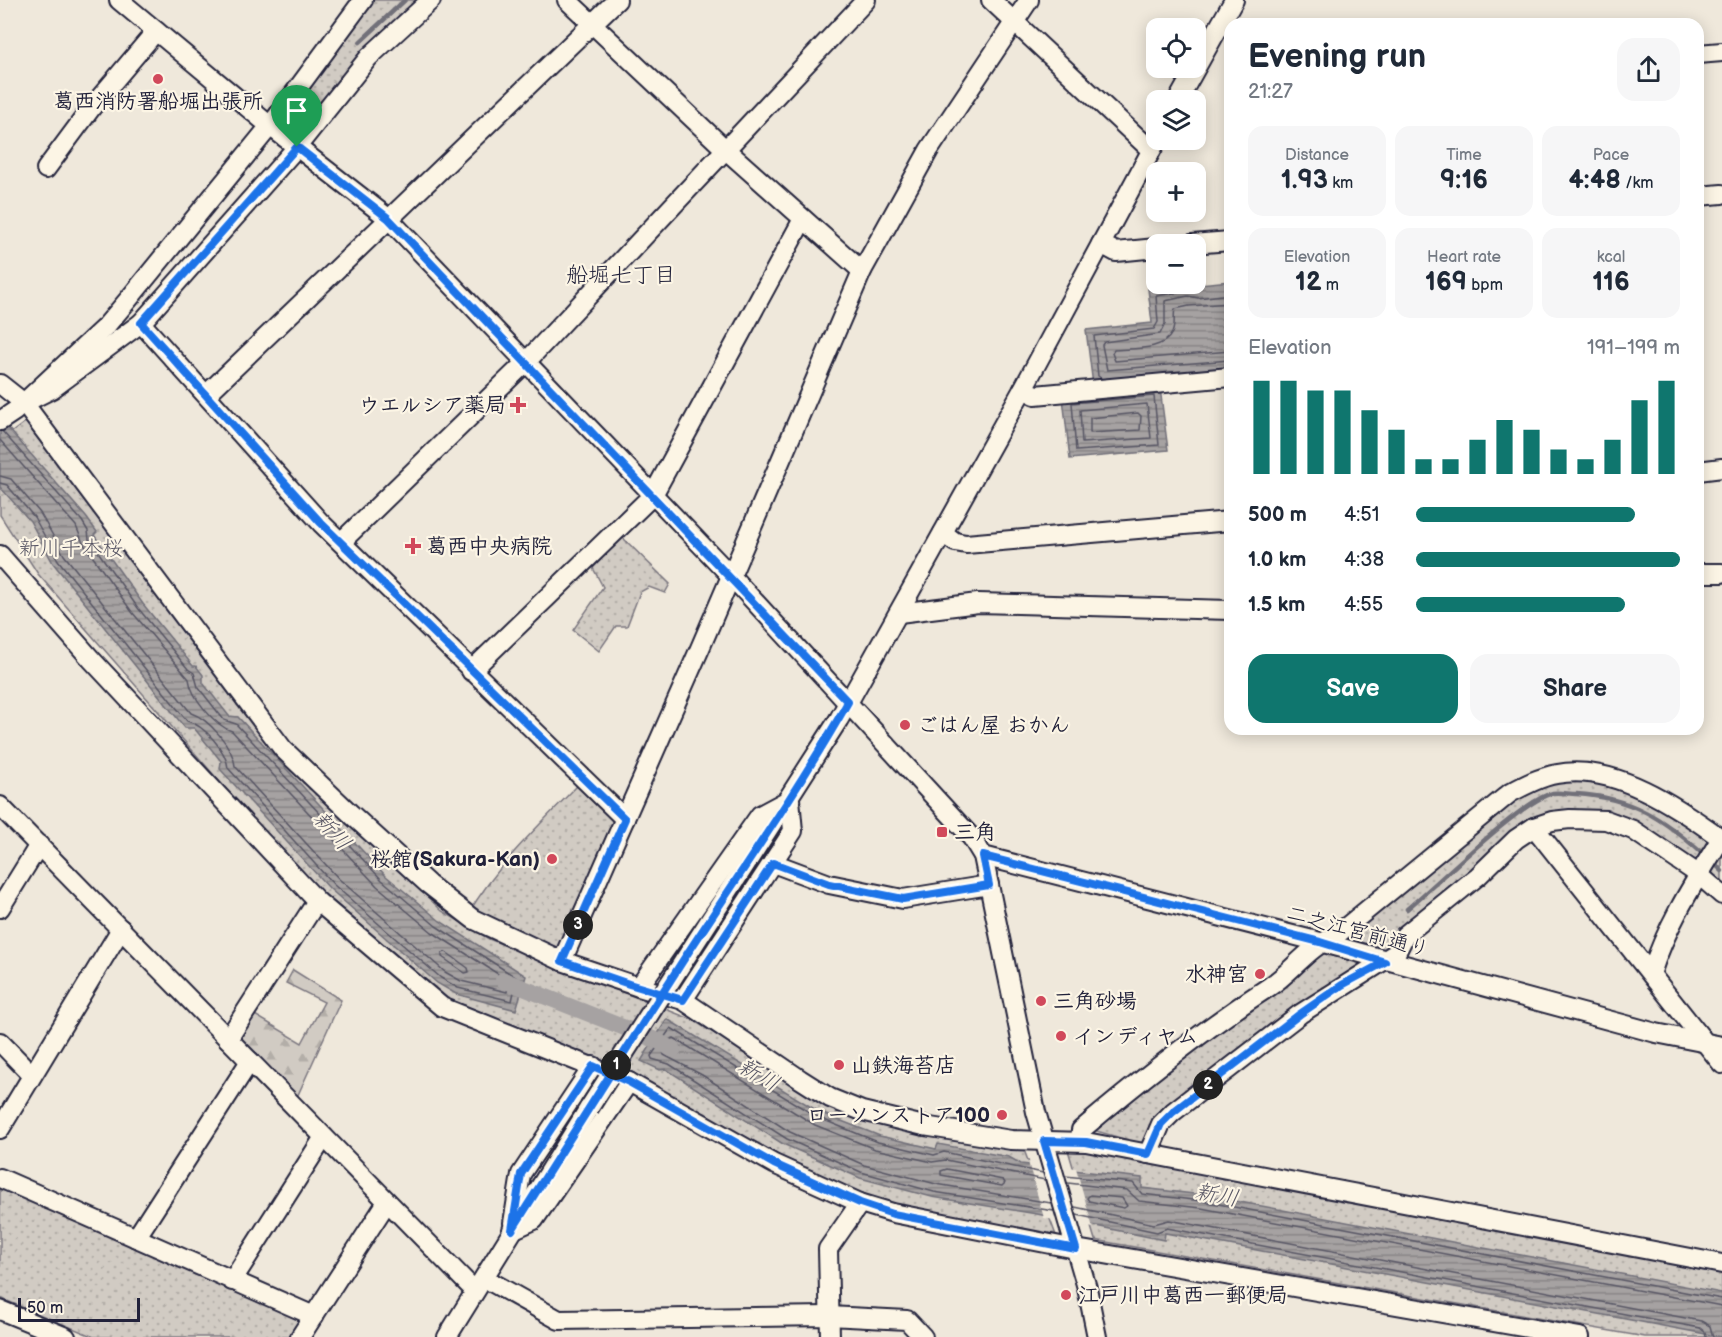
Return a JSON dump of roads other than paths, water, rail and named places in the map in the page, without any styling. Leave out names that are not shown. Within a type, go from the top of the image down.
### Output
[{"type":"street","points":[[119,0],[270,126],[388,218],[731,576],[947,808],[972,838],[983,856],[1021,1044],[1097,1337]]},
{"type":"street","points":[[0,422],[19,407],[114,317],[270,126],[363,0]]},
{"type":"street","points":[[19,407],[52,389],[141,323],[297,147],[369,57],[431,0]]},
{"type":"street","points":[[567,0],[725,148],[862,271]]},
{"type":"street","points":[[207,394],[617,0]]},
{"type":"street","points":[[341,542],[526,362],[866,0]]},
{"type":"street","points":[[991,0],[1146,138]]},
{"type":"street","points":[[562,961],[862,271],[929,150],[1029,0]]},
{"type":"street","points":[[1184,90],[1234,0]]},
{"type":"street","points":[[46,169],[92,107],[156,31]]},
{"type":"street","points":[[1704,54],[1722,52]]},
{"type":"street","points":[[447,1337],[682,962],[790,799],[848,702],[1023,389],[1151,150]]},
{"type":"street","points":[[1704,196],[1722,194]]},
{"type":"street","points":[[471,671],[653,495],[803,219]]},
{"type":"street","points":[[1206,243],[1224,241]]},
{"type":"street","points":[[1101,244],[1116,252],[1146,249]]},
{"type":"street","points":[[141,323],[321,523],[625,819]]},
{"type":"street","points":[[1023,389],[1035,395],[1224,378]]},
{"type":"street","points":[[0,384],[111,515],[283,749],[420,877],[460,910],[562,961],[683,1000],[810,1086],[861,1111],[957,1132],[1046,1146],[1080,1141],[1722,1264]]},
{"type":"street","points":[[1704,470],[1722,468]]},
{"type":"street","points":[[943,533],[955,542],[966,544],[1224,522]]},
{"type":"street","points":[[0,555],[91,659],[317,901],[442,1006],[629,1082],[774,1164],[860,1203],[893,1214],[1074,1243],[1523,1332],[1580,1337]]},
{"type":"street","points":[[1704,573],[1722,573]]},
{"type":"street","points":[[899,613],[978,603],[1224,610]]},
{"type":"street","points":[[1080,1141],[1081,1130],[1122,1095],[1269,987],[1311,954],[1320,942],[1334,937],[1510,793],[1537,779],[1558,773],[1602,775],[1666,800],[1720,841],[1661,944],[1651,974]]},
{"type":"street","points":[[639,987],[760,815],[790,799]]},
{"type":"street","points":[[683,1000],[793,831],[790,799]]},
{"type":"street","points":[[0,806],[387,1202],[480,1285],[558,1329],[829,1316],[908,1320],[923,1337]]},
{"type":"street","points":[[1148,1154],[1161,1124],[1173,1112],[1300,1014],[1342,985],[1385,962],[1396,953],[1406,935],[1478,876],[1516,839],[1534,827],[1552,821],[1570,819],[1606,820],[1633,830],[1701,871],[1722,895]]},
{"type":"street","points":[[1534,827],[1651,974],[1714,1044],[1722,1064]]},
{"type":"street","points":[[0,908],[39,845]]},
{"type":"street","name":"二之江宮前通り","points":[[983,856],[1320,942],[1385,962],[1656,1033],[1714,1044]]},
{"type":"street","points":[[773,863],[829,884],[903,899],[989,885]]},
{"type":"street","points":[[228,1039],[317,901]]},
{"type":"street","points":[[0,1129],[121,929]]},
{"type":"street","points":[[0,1042],[32,1075]]},
{"type":"street","points":[[136,1238],[250,1061]]},
{"type":"street","points":[[512,1230],[521,1174],[593,1066]]},
{"type":"street","points":[[512,1230],[534,1220],[629,1082]]},
{"type":"street","points":[[232,1281],[324,1137]]},
{"type":"street","points":[[0,1178],[314,1316]]},
{"type":"street","points":[[300,1337],[387,1202]]},
{"type":"street","points":[[830,1337],[828,1249],[860,1203]]},
{"type":"street","points":[[0,1310],[66,1337]]},
{"type":"water","points":[[1224,282],[1224,374],[1093,385],[1086,330],[1152,323],[1149,294],[1206,294],[1206,283]]},
{"type":"water","points":[[1160,388],[1168,450],[1070,459],[1063,398]]},
{"type":"water","points":[[0,419],[86,517],[97,532],[94,535],[143,604],[193,666],[196,666],[203,675],[203,683],[229,716],[238,717],[386,876],[440,921],[526,976],[516,1010],[456,994],[437,983],[330,889],[220,769],[221,761],[194,728],[185,728],[53,563],[30,521],[0,487]]},
{"type":"water","points":[[667,1019],[821,1113],[880,1136],[936,1149],[938,1144],[1009,1157],[1021,1164],[1142,1178],[1142,1188],[1203,1195],[1722,1293],[1722,1337],[1165,1233],[1164,1240],[1037,1214],[932,1197],[860,1178],[783,1144],[666,1069],[660,1070],[641,1061]]},
{"type":"waterway","points":[[360,42],[405,0]]},
{"type":"waterway","points":[[1407,909],[1501,826],[1539,799],[1553,793],[1596,796],[1630,805],[1646,812],[1675,831],[1704,855]]},
{"type":"waterway","points":[[1713,862],[1722,871]]},
{"type":"waterway","name":"新川","points":[[503,980],[658,1041],[673,1050]]},
{"type":"place","name":"葛西消防署船堀出張所","points":[[158,79]]},
{"type":"place","name":"ウエルシア薬局","points":[[518,405]]},
{"type":"place","name":"葛西中央病院","points":[[413,546]]},
{"type":"place","name":"ごはん屋 おかん","points":[[905,725]]},
{"type":"place","name":"三角","points":[[942,832]]},
{"type":"place","name":"桜館(Sakura-Kan)","points":[[552,859]]},
{"type":"place","name":"水神宮","points":[[1260,974]]},
{"type":"place","name":"三角砂場","points":[[1041,1001]]},
{"type":"place","name":"インディヤム","points":[[1061,1036]]},
{"type":"place","name":"山鉄海苔店","points":[[839,1065]]},
{"type":"place","name":"ローソンストア100","points":[[1002,1115]]},
{"type":"place","name":"江戸川中葛西一郵便局","points":[[1066,1295]]},
{"type":"district","name":"船堀七丁目","points":[[621,274]]},
{"type":"park label","name":"新川千本桜","points":[[71,548]]}]
